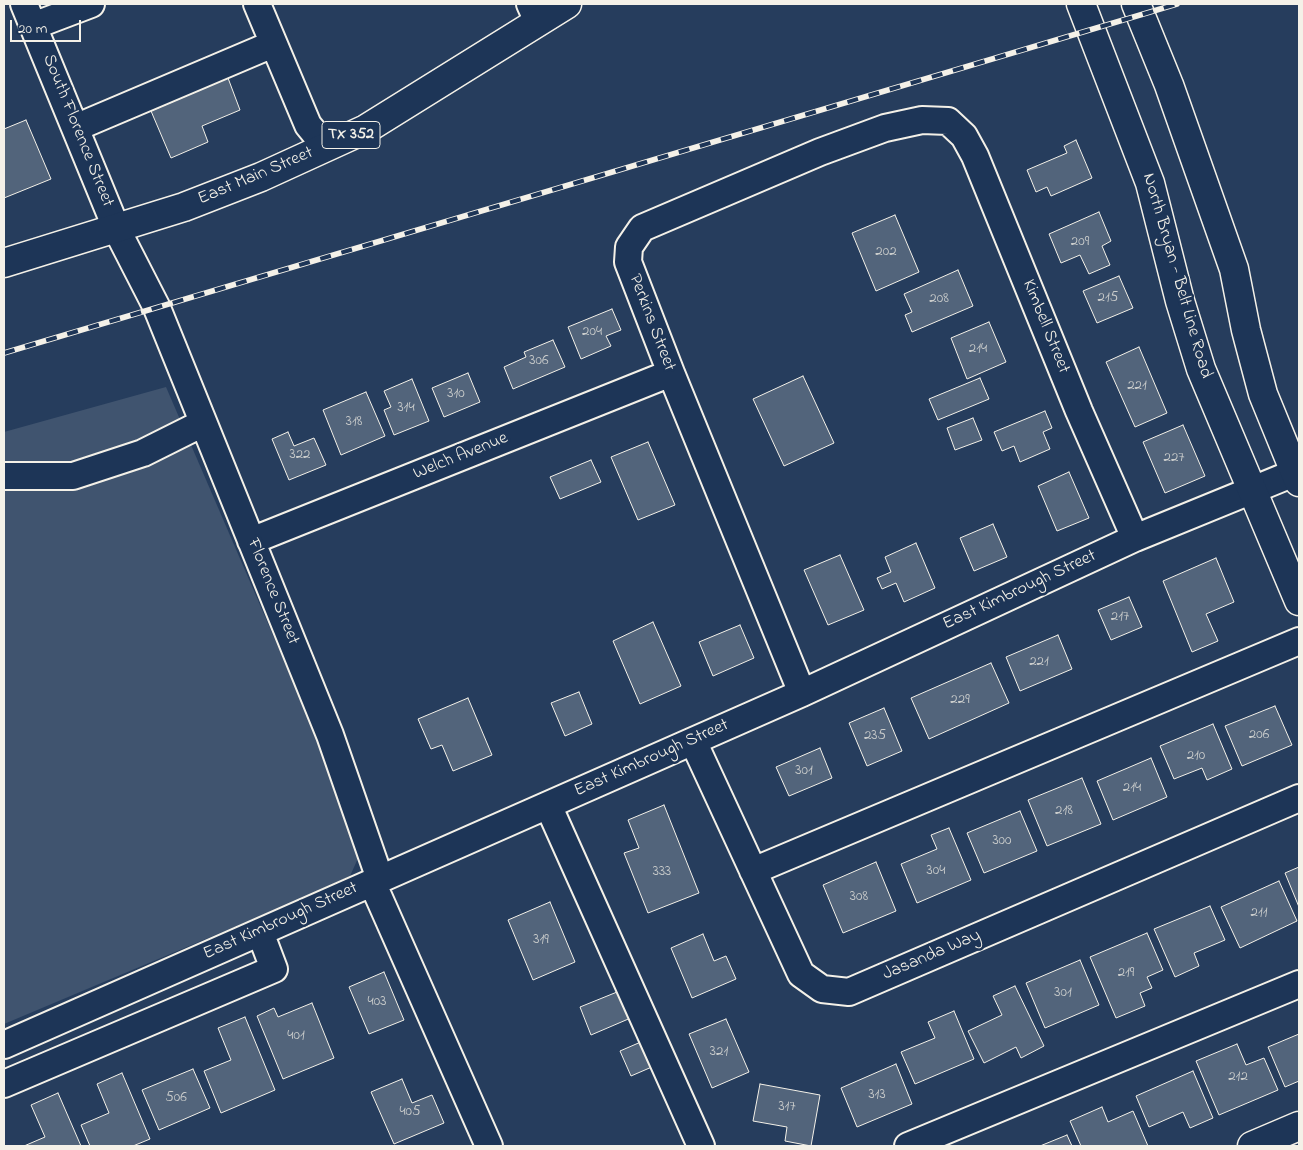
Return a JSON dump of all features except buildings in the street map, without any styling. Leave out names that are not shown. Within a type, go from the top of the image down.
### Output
[{"type":"main road","name":"East Main Street","points":[[4,263],[118,230],[209,197],[366,129],[534,13],[567,4]]},
{"type":"main road","name":"North Bryan - Belt Line Road","points":[[1081,4],[1150,183],[1195,354],[1299,601]]},
{"type":"main road","points":[[1136,4],[1169,85],[1234,268],[1246,330],[1263,394],[1298,476]]},
{"type":"main road","points":[[1252,1146],[1299,1126]]},
{"type":"street","points":[[29,15],[91,4]]},
{"type":"street","points":[[256,4],[308,125],[326,147]]},
{"type":"street","name":"South Florence Street","points":[[29,15],[118,230],[156,308]]},
{"type":"street","points":[[76,128],[274,44]]},
{"type":"street","name":"Perkins Street","points":[[802,693],[671,373],[628,262],[630,247],[642,228],[820,152],[885,128],[922,120],[948,121]]},
{"type":"street","name":"Kimbell Street","points":[[948,121],[964,136],[974,156],[1079,411],[1135,538]]},
{"type":"street","points":[[4,476],[73,476],[143,454],[203,423],[203,385],[148,257],[118,230]]},
{"type":"street","name":"Florence Street","points":[[156,308],[330,735],[376,880],[489,1146]]},
{"type":"street","name":"Welch Avenue","points":[[251,541],[671,373]]},
{"type":"street","name":"East Kimbrough Street","points":[[4,1045],[802,693],[1135,538],[1298,476]]},
{"type":"street","points":[[754,871],[1299,641]]},
{"type":"street","name":"Jasanda Way","points":[[693,741],[801,974],[822,989],[849,992],[1299,798]]},
{"type":"street","points":[[548,805],[701,1146]]},
{"type":"street","points":[[4,1084],[274,969],[260,932]]},
{"type":"street","points":[[908,1146],[1299,984]]},
{"type":"shaded area","points":[[166,387],[351,816],[360,854],[350,876],[296,901],[4,1024],[4,432]]},
{"type":"railway","points":[[4,353],[1177,4]]}]
